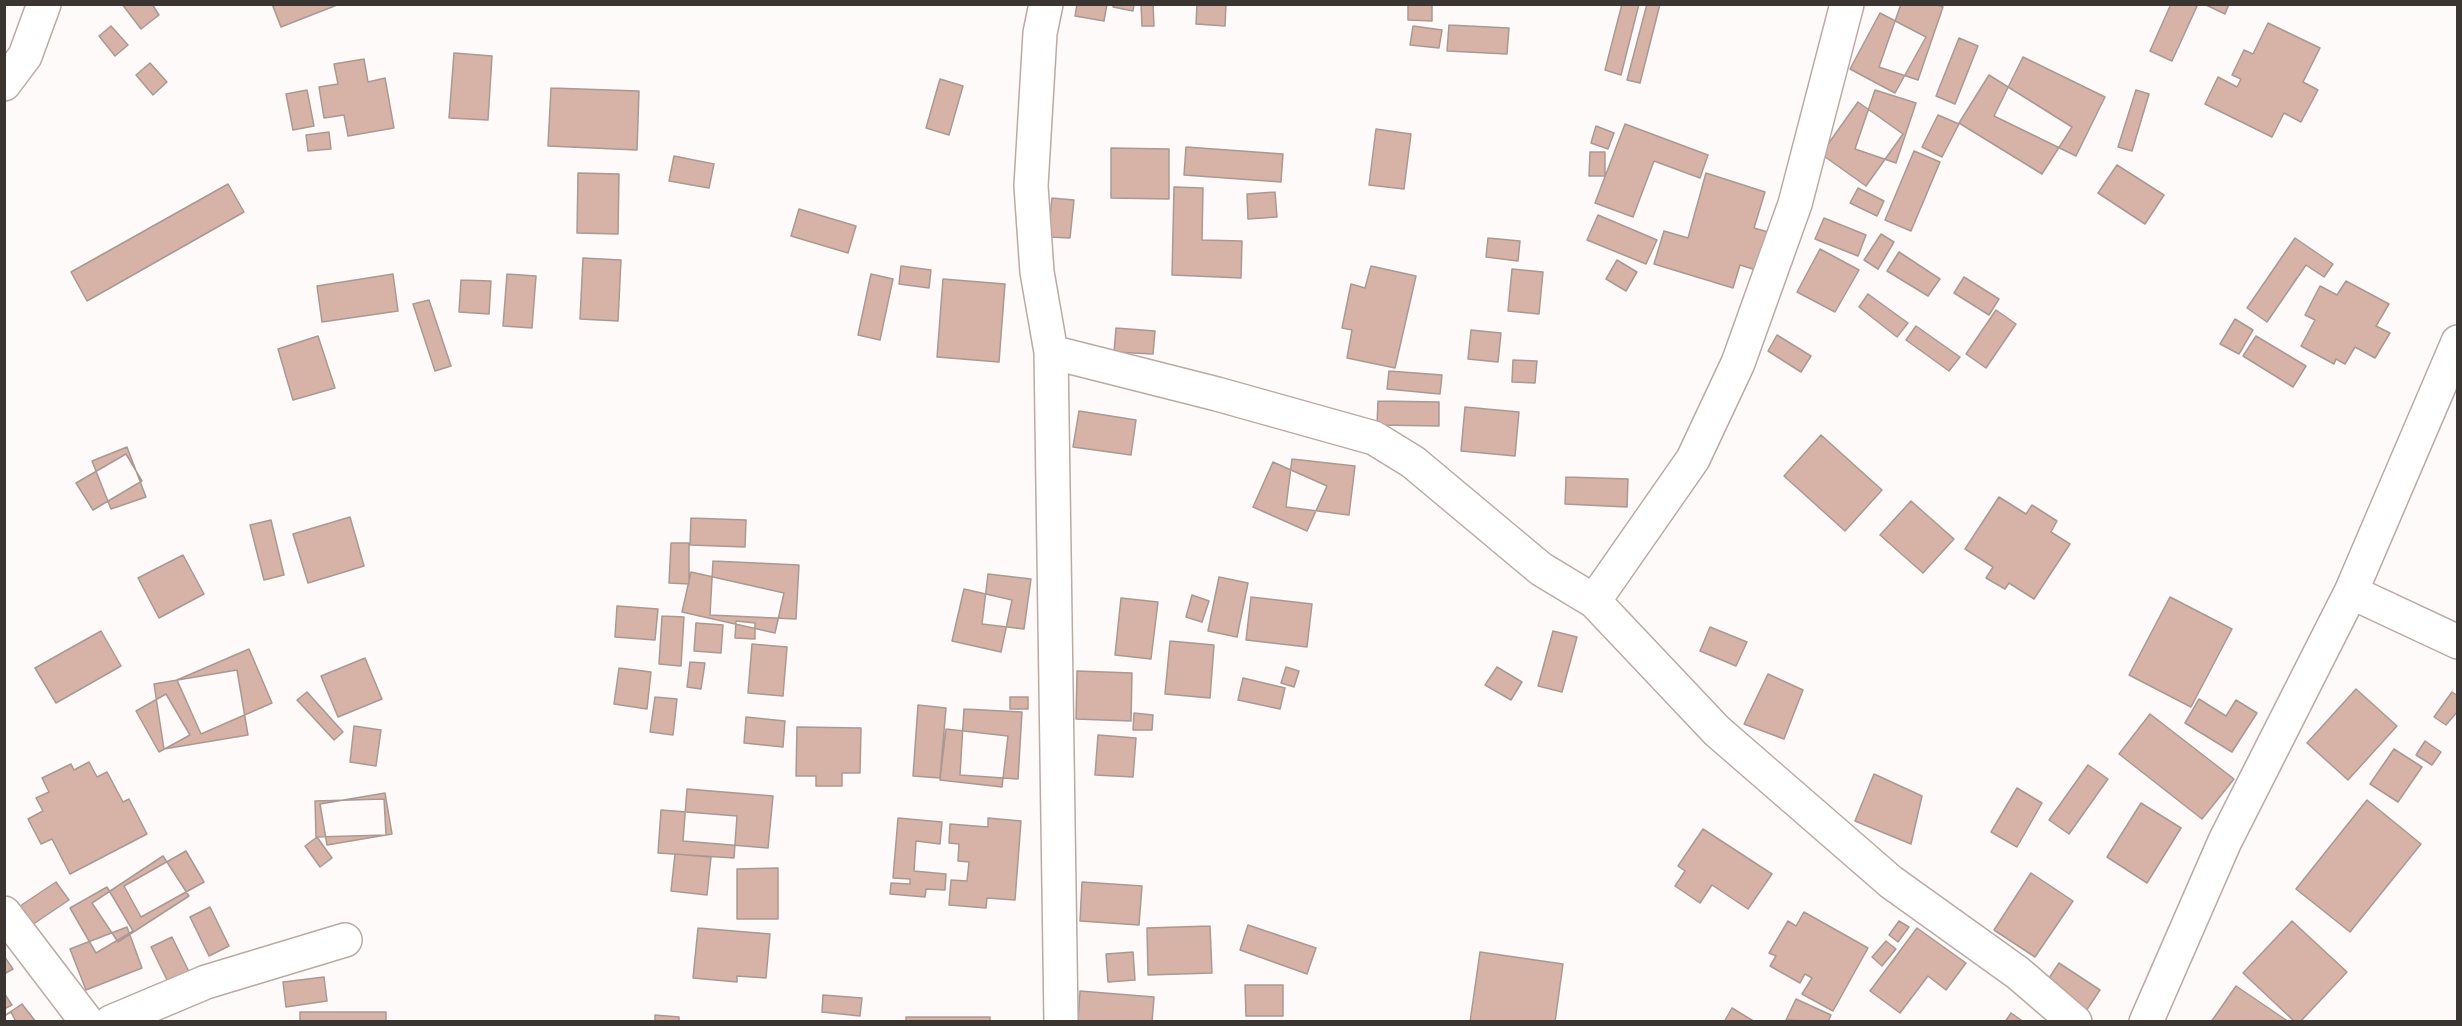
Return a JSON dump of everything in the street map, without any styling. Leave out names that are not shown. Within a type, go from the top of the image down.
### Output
[{"type":"street","points":[[4,84],[25,56],[44,4]]},
{"type":"street","points":[[1046,4],[1040,33],[1031,186],[1036,272],[1051,352],[1061,1022]]},
{"type":"street","points":[[1594,601],[1693,459],[1738,363],[1795,204],[1847,4]]},
{"type":"street","points":[[2146,1022],[2225,841],[2351,592],[2457,342]]},
{"type":"street","points":[[1051,352],[1228,397],[1374,438],[1413,462],[1541,569],[1594,601],[1734,746],[1891,882],[2018,973],[2074,1022]]},
{"type":"street","points":[[2351,592],[2457,642]]},
{"type":"street","points":[[4,913],[87,1022]]},
{"type":"street","points":[[111,1022],[206,981],[345,940]]},
{"type":"building","points":[[122,4],[152,4],[159,15],[141,29]]},
{"type":"building","points":[[272,4],[337,4],[337,5],[281,27]]},
{"type":"building","points":[[1077,4],[1107,4],[1104,21],[1075,16]]},
{"type":"building","points":[[1114,4],[1134,4],[1133,11],[1113,7]]},
{"type":"building","points":[[1141,4],[1153,4],[1154,26],[1142,26]]},
{"type":"building","points":[[1197,4],[1226,4],[1225,26],[1196,24]]},
{"type":"building","points":[[1408,4],[1432,4],[1432,21],[1408,20]]},
{"type":"building","points":[[1622,4],[1639,4],[1621,75],[1605,70]]},
{"type":"building","points":[[1647,4],[1660,4],[1640,83],[1627,80]]},
{"type":"building","points":[[1901,4],[1935,4],[1943,7],[1918,80],[1879,67]]},
{"type":"building","points":[[2171,4],[2198,4],[2172,61],[2150,51]]},
{"type":"building","points":[[2204,4],[2229,4],[2225,14]]},
{"type":"building","points":[[1880,13],[1926,37],[1895,93],[1850,69]]},
{"type":"building","points":[[2268,23],[2320,48],[2303,82],[2318,90],[2301,122],[2284,113],[2272,137],[2205,104],[2218,77],[2237,87],[2241,79],[2232,75],[2244,50],[2253,54]]},
{"type":"building","points":[[1449,25],[1509,28],[1507,54],[1447,51]]},
{"type":"building","points":[[111,26],[128,45],[115,56],[99,36]]},
{"type":"building","points":[[1413,26],[1442,30],[1439,48],[1410,45]]},
{"type":"building","points":[[1959,38],[1978,46],[1955,104],[1936,96]]},
{"type":"building","points":[[454,53],[492,56],[488,120],[449,118]]},
{"type":"building","points":[[2023,57],[2105,97],[2076,156],[1994,116]]},
{"type":"building","points":[[364,59],[368,82],[385,78],[394,128],[348,136],[344,115],[324,118],[319,87],[338,84],[334,64]]},
{"type":"building","points":[[150,63],[167,82],[153,95],[136,75]]},
{"type":"building","points":[[1989,75],[2072,127],[2042,174],[1959,123]]},
{"type":"building","points":[[940,79],[963,86],[949,135],[926,128]]},
{"type":"building","points":[[551,88],[639,91],[637,150],[548,146]]},
{"type":"building","points":[[307,90],[314,126],[293,130],[286,94]]},
{"type":"building","points":[[1875,90],[1916,103],[1896,163],[1855,149]]},
{"type":"building","points":[[2136,90],[2149,94],[2132,151],[2118,147]]},
{"type":"building","points":[[1858,102],[1903,134],[1866,186],[1821,154]]},
{"type":"building","points":[[1938,115],[1959,124],[1942,157],[1922,147]]},
{"type":"building","points":[[1625,124],[1708,155],[1700,178],[1654,161],[1633,217],[1595,203]]},
{"type":"building","points":[[1596,126],[1614,133],[1608,149],[1591,143]]},
{"type":"building","points":[[1376,129],[1411,134],[1404,189],[1369,185]]},
{"type":"building","points":[[329,132],[331,149],[308,151],[306,135]]},
{"type":"building","points":[[1186,147],[1283,154],[1281,182],[1184,175]]},
{"type":"building","points":[[1111,148],[1169,149],[1169,199],[1111,198]]},
{"type":"building","points":[[1914,151],[1940,162],[1911,231],[1885,220]]},
{"type":"building","points":[[1590,152],[1605,152],[1605,176],[1589,176]]},
{"type":"building","points":[[674,156],[714,164],[709,188],[669,181]]},
{"type":"building","points":[[2117,165],[2164,195],[2145,224],[2098,193]]},
{"type":"building","points":[[578,173],[619,174],[618,234],[577,233]]},
{"type":"building","points":[[1706,173],[1765,192],[1754,228],[1768,232],[1756,270],[1740,265],[1733,288],[1654,264],[1664,231],[1688,238]]},
{"type":"building","points":[[228,184],[244,212],[87,301],[71,272]]},
{"type":"building","points":[[1174,187],[1203,188],[1202,240],[1242,241],[1241,278],[1172,275]]},
{"type":"building","points":[[1858,188],[1884,201],[1877,216],[1850,203]]},
{"type":"building","points":[[1275,192],[1277,217],[1248,219],[1247,194]]},
{"type":"building","points":[[1052,198],[1074,200],[1070,238],[1048,237]]},
{"type":"building","points":[[799,209],[856,226],[848,253],[791,236]]},
{"type":"building","points":[[1598,215],[1657,240],[1646,264],[1587,240]]},
{"type":"building","points":[[1824,218],[1866,235],[1858,256],[1815,239]]},
{"type":"building","points":[[1881,234],[1894,242],[1878,269],[1864,260]]},
{"type":"building","points":[[1488,238],[1520,241],[1518,261],[1486,257]]},
{"type":"building","points":[[2295,238],[2333,264],[2324,277],[2306,265],[2267,322],[2247,308]]},
{"type":"building","points":[[1820,249],[1859,270],[1835,312],[1797,292]]},
{"type":"building","points":[[1899,252],[1940,279],[1928,296],[1887,271]]},
{"type":"building","points":[[583,258],[621,260],[618,321],[580,319]]},
{"type":"building","points":[[1617,260],[1637,272],[1626,291],[1606,279]]},
{"type":"building","points":[[901,266],[931,270],[929,288],[899,284]]},
{"type":"building","points":[[1371,266],[1416,276],[1395,368],[1347,358],[1352,330],[1342,328],[1351,284],[1365,288]]},
{"type":"building","points":[[1512,269],[1543,272],[1539,314],[1508,311]]},
{"type":"building","points":[[393,274],[398,311],[322,322],[317,286]]},
{"type":"building","points":[[507,274],[536,276],[532,328],[503,326]]},
{"type":"building","points":[[871,274],[893,279],[880,340],[858,335]]},
{"type":"building","points":[[1964,277],[1999,299],[1989,315],[1954,293]]},
{"type":"building","points":[[943,279],[1005,284],[999,362],[937,357]]},
{"type":"building","points":[[461,280],[491,281],[489,314],[459,312]]},
{"type":"building","points":[[2346,281],[2389,304],[2376,326],[2390,333],[2375,358],[2355,347],[2345,364],[2336,359],[2334,364],[2301,346],[2315,320],[2305,315],[2320,286],[2337,295]]},
{"type":"building","points":[[1868,294],[1908,323],[1897,337],[1859,307]]},
{"type":"building","points":[[429,300],[451,366],[435,371],[413,304]]},
{"type":"building","points":[[1996,310],[2016,324],[1986,368],[1966,354]]},
{"type":"building","points":[[2235,319],[2253,330],[2239,354],[2220,344]]},
{"type":"building","points":[[1916,326],[1960,357],[1949,371],[1906,340]]},
{"type":"building","points":[[1116,328],[1155,331],[1153,354],[1114,352]]},
{"type":"building","points":[[1471,330],[1501,333],[1498,362],[1468,359]]},
{"type":"building","points":[[1777,335],[1811,356],[1801,372],[1768,351]]},
{"type":"building","points":[[318,336],[335,388],[293,400],[278,349]]},
{"type":"building","points":[[2256,336],[2306,366],[2293,387],[2243,356]]},
{"type":"building","points":[[1513,360],[1537,361],[1535,383],[1512,382]]},
{"type":"building","points":[[1389,371],[1442,375],[1440,394],[1387,389]]},
{"type":"building","points":[[1378,401],[1439,402],[1439,426],[1377,425]]},
{"type":"building","points":[[1465,407],[1519,412],[1515,456],[1461,451]]},
{"type":"building","points":[[1079,411],[1136,420],[1131,455],[1073,447]]},
{"type":"building","points":[[1821,435],[1882,490],[1845,531],[1784,476]]},
{"type":"building","points":[[127,447],[146,497],[111,509],[92,461]]},
{"type":"building","points":[[126,454],[142,481],[93,510],[76,483]]},
{"type":"building","points":[[1292,459],[1355,466],[1349,515],[1286,507]]},
{"type":"building","points":[[1273,462],[1327,486],[1307,531],[1253,507]]},
{"type":"building","points":[[1566,477],[1628,479],[1627,507],[1565,504]]},
{"type":"building","points":[[1999,497],[2026,514],[2032,505],[2057,521],[2051,532],[2070,544],[2034,599],[2009,583],[2005,589],[1986,578],[1993,567],[1965,549]]},
{"type":"building","points":[[1911,501],[1954,539],[1923,573],[1880,535]]},
{"type":"building","points":[[350,517],[364,566],[308,583],[293,534]]},
{"type":"building","points":[[691,518],[746,520],[745,547],[690,545]]},
{"type":"building","points":[[271,520],[284,575],[264,580],[250,525]]},
{"type":"building","points":[[671,543],[689,543],[689,584],[669,583]]},
{"type":"building","points":[[183,555],[204,594],[159,618],[138,578]]},
{"type":"building","points":[[713,561],[799,565],[796,619],[710,615]]},
{"type":"building","points":[[691,572],[784,593],[775,633],[682,612]]},
{"type":"building","points":[[988,574],[1031,579],[1024,629],[982,624]]},
{"type":"building","points":[[1219,577],[1248,583],[1237,637],[1208,631]]},
{"type":"building","points":[[964,589],[1012,600],[1001,652],[952,641]]},
{"type":"building","points":[[1192,595],[1209,601],[1202,622],[1186,617]]},
{"type":"building","points":[[1251,597],[1312,604],[1307,647],[1246,640]]},
{"type":"building","points":[[2170,597],[2232,629],[2191,707],[2129,675]]},
{"type":"building","points":[[1121,598],[1158,602],[1151,659],[1115,655]]},
{"type":"building","points":[[617,606],[658,609],[655,640],[615,637]]},
{"type":"building","points":[[662,616],[684,617],[681,666],[659,664]]},
{"type":"building","points":[[736,621],[755,623],[755,639],[735,638]]},
{"type":"building","points":[[696,623],[723,625],[721,653],[694,651]]},
{"type":"building","points":[[1710,627],[1747,642],[1736,666],[1700,651]]},
{"type":"building","points":[[101,631],[121,666],[56,703],[35,668]]},
{"type":"building","points":[[1553,631],[1577,637],[1562,692],[1538,686]]},
{"type":"building","points":[[1170,641],[1214,645],[1210,698],[1165,694]]},
{"type":"building","points":[[752,644],[787,647],[783,696],[748,693]]},
{"type":"building","points":[[249,649],[272,703],[201,734],[177,680]]},
{"type":"building","points":[[365,658],[382,699],[338,717],[321,676]]},
{"type":"building","points":[[690,662],[705,663],[701,689],[687,687]]},
{"type":"building","points":[[1286,667],[1299,671],[1294,687],[1281,683]]},
{"type":"building","points":[[1497,667],[1522,682],[1511,700],[1485,685]]},
{"type":"building","points":[[619,668],[651,672],[647,709],[614,704]]},
{"type":"building","points":[[237,670],[248,735],[164,749],[154,684]]},
{"type":"building","points":[[1077,671],[1132,673],[1131,721],[1076,719]]},
{"type":"building","points":[[1768,674],[1803,690],[1784,739],[1744,724]]},
{"type":"building","points":[[1243,678],[1285,688],[1280,709],[1238,700]]},
{"type":"building","points":[[2356,689],[2397,726],[2348,780],[2307,743]]},
{"type":"building","points":[[307,692],[343,732],[334,740],[297,700]]},
{"type":"building","points":[[2452,692],[2458,696],[2458,711],[2446,725],[2434,717]]},
{"type":"building","points":[[166,694],[190,735],[159,752],[136,711]]},
{"type":"building","points":[[655,697],[677,699],[673,735],[650,732]]},
{"type":"building","points":[[1010,697],[1028,697],[1028,709],[1010,709]]},
{"type":"building","points":[[2199,699],[2226,716],[2236,700],[2257,713],[2232,752],[2185,723]]},
{"type":"building","points":[[918,705],[946,708],[940,778],[913,776]]},
{"type":"building","points":[[964,709],[1022,712],[1018,779],[960,775]]},
{"type":"building","points":[[1134,713],[1153,715],[1152,730],[1133,730]]},
{"type":"building","points":[[2150,714],[2234,779],[2202,819],[2119,754]]},
{"type":"building","points":[[746,717],[785,721],[783,747],[744,743]]},
{"type":"building","points":[[354,726],[381,730],[376,766],[350,762]]},
{"type":"building","points":[[797,727],[861,728],[860,773],[842,773],[842,786],[816,786],[816,776],[796,776]]},
{"type":"building","points":[[946,729],[1008,736],[1002,787],[940,780]]},
{"type":"building","points":[[1098,735],[1136,738],[1133,777],[1095,775]]},
{"type":"building","points":[[2425,741],[2441,752],[2432,765],[2416,755]]},
{"type":"building","points":[[2394,749],[2422,767],[2398,802],[2370,784]]},
{"type":"building","points":[[89,762],[97,777],[107,772],[123,802],[129,799],[147,834],[70,874],[52,839],[41,844],[28,819],[43,811],[36,798],[49,792],[42,778],[71,764],[74,770]]},
{"type":"building","points":[[2088,765],[2108,779],[2069,834],[2049,820]]},
{"type":"building","points":[[1874,774],[1922,796],[1911,844],[1855,821]]},
{"type":"building","points":[[2017,788],[2042,803],[2017,847],[1991,832]]},
{"type":"building","points":[[687,789],[773,796],[768,848],[683,841]]},
{"type":"building","points":[[385,793],[392,834],[327,845],[320,804]]},
{"type":"building","points":[[384,799],[386,835],[316,837],[315,801]]},
{"type":"building","points":[[2367,800],[2421,844],[2350,932],[2296,889]]},
{"type":"building","points":[[2141,803],[2181,828],[2147,883],[2107,857]]},
{"type":"building","points":[[661,810],[737,816],[734,858],[658,853]]},
{"type":"building","points":[[898,818],[942,822],[940,844],[916,841],[914,871],[946,874],[945,890],[926,889],[925,897],[890,894],[891,883],[910,884],[910,879],[893,878]]},
{"type":"building","points":[[988,818],[1021,821],[1015,900],[987,898],[986,908],[949,905],[951,880],[967,881],[969,862],[958,861],[959,844],[949,843],[950,824],[988,827]]},
{"type":"building","points":[[1703,829],[1772,874],[1748,909],[1712,885],[1700,903],[1675,886],[1685,871],[1678,866]]},
{"type":"building","points":[[317,837],[332,858],[320,867],[305,846]]},
{"type":"building","points":[[186,851],[204,882],[141,917],[124,886]]},
{"type":"building","points":[[675,854],[711,857],[707,895],[671,891]]},
{"type":"building","points":[[163,856],[189,896],[118,942],[92,903]]},
{"type":"building","points":[[778,868],[778,919],[737,919],[737,869]]},
{"type":"building","points":[[2031,873],[2073,901],[2035,957],[1994,930]]},
{"type":"building","points":[[56,882],[69,900],[29,927],[17,908]]},
{"type":"building","points":[[1082,882],[1142,886],[1139,925],[1080,921]]},
{"type":"building","points":[[107,887],[133,931],[96,953],[70,908]]},
{"type":"building","points":[[210,907],[229,946],[209,956],[190,917]]},
{"type":"building","points":[[1804,912],[1868,948],[1833,1011],[1802,994],[1812,978],[1805,974],[1800,983],[1770,966],[1776,956],[1769,953],[1788,921],[1796,926]]},
{"type":"building","points":[[1899,921],[1909,927],[1898,942],[1889,935]]},
{"type":"building","points":[[2292,921],[2347,972],[2300,1022],[2295,1022],[2243,973]]},
{"type":"building","points":[[1248,925],[1316,948],[1307,974],[1240,950]]},
{"type":"building","points":[[1210,926],[1212,973],[1148,975],[1147,928]]},
{"type":"building","points":[[127,927],[142,968],[86,990],[70,949]]},
{"type":"building","points":[[698,928],[770,934],[766,978],[737,976],[737,982],[693,978]]},
{"type":"building","points":[[1917,928],[1966,963],[1946,990],[1928,976],[1900,1013],[1870,991]]},
{"type":"building","points":[[172,937],[191,976],[170,986],[151,947]]},
{"type":"building","points":[[1886,941],[1896,949],[1882,966],[1872,957]]},
{"type":"building","points":[[1133,952],[1135,980],[1108,982],[1106,954]]},
{"type":"building","points":[[1480,952],[1563,964],[1555,1022],[1470,1022]]},
{"type":"building","points":[[4,956],[13,969],[4,974]]},
{"type":"building","points":[[2059,963],[2100,990],[2086,1011],[2045,984]]},
{"type":"building","points":[[324,977],[327,1001],[286,1007],[283,982]]},
{"type":"building","points":[[1245,985],[1283,985],[1283,1016],[1246,1016]]},
{"type":"building","points":[[2236,986],[2289,1022],[2211,1022]]},
{"type":"building","points":[[1080,991],[1154,997],[1152,1022],[1078,1022]]},
{"type":"building","points":[[4,993],[12,1005],[4,1009]]},
{"type":"building","points":[[823,995],[862,998],[860,1016],[822,1012]]},
{"type":"building","points":[[1796,999],[1831,1015],[1828,1022],[1786,1020]]},
{"type":"building","points":[[22,1004],[36,1022],[4,1022],[4,1016]]},
{"type":"building","points":[[1732,1008],[1755,1022],[1724,1022]]},
{"type":"building","points":[[11,1012],[16,1022],[4,1022],[4,1016]]},
{"type":"building","points":[[300,1012],[386,1012],[386,1022],[300,1022]]},
{"type":"building","points":[[2011,1013],[2024,1022],[2005,1022]]},
{"type":"building","points":[[655,1015],[679,1017],[679,1022],[655,1022]]},
{"type":"building","points":[[906,1017],[990,1017],[990,1022],[906,1022]]}]
